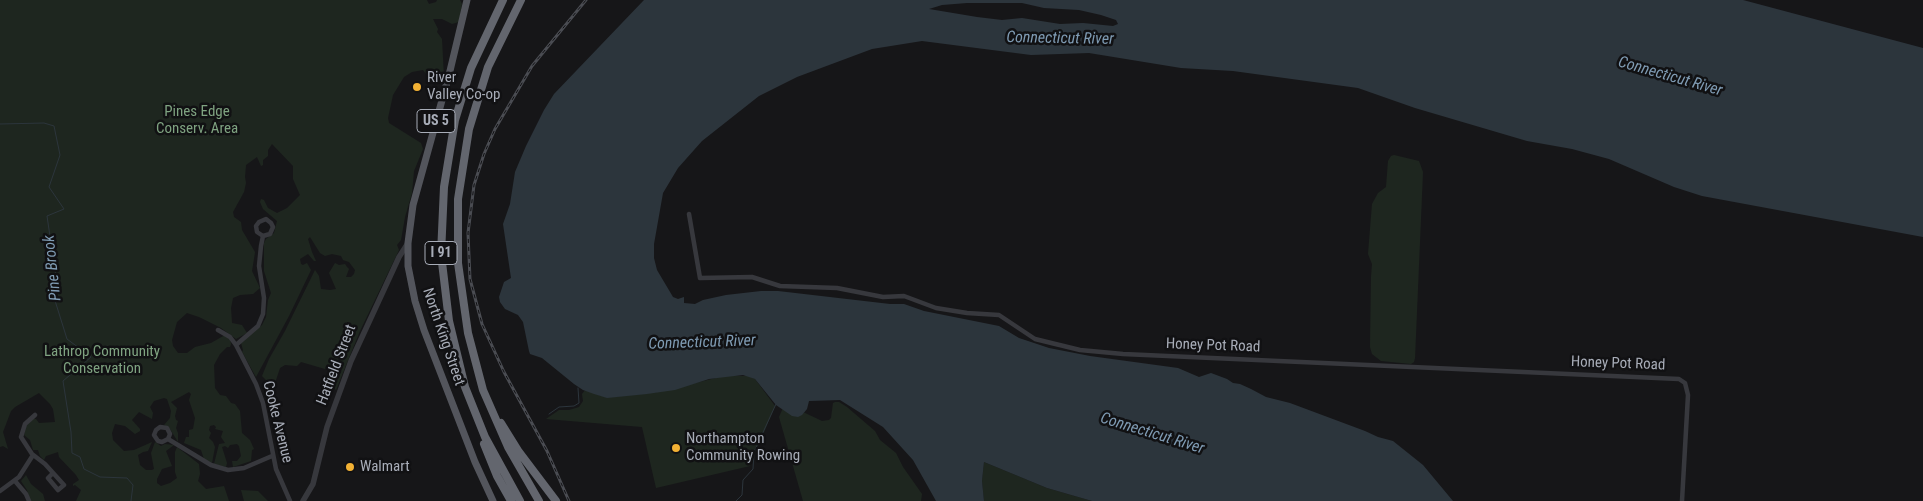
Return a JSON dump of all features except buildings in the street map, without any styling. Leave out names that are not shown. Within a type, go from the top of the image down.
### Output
[{"type":"highway","name":"I 91","points":[[502,0],[476,56],[452,133],[443,200],[441,254],[445,295],[454,348],[470,400],[491,450],[520,501]]},
{"type":"highway","name":"I 91","points":[[521,0],[502,36],[484,78],[474,110],[464,157],[458,204],[457,246],[459,278],[466,327],[476,368],[492,412],[513,458],[539,501]]},
{"type":"highway","points":[[466,327],[481,375],[496,412],[516,448],[556,501]]},
{"type":"highway","points":[[470,400],[484,445],[497,476],[511,501]]},
{"type":"main road","name":"North King Street","points":[[467,0],[449,75],[413,205],[408,243],[410,275],[419,315],[474,462],[492,501]]},
{"type":"street","name":"Honey Pot Road","points":[[689,214],[700,278],[752,277],[780,286],[837,288],[883,297],[904,296],[936,308],[967,313],[999,315],[1035,339],[1080,350],[1123,354],[1679,379],[1685,383],[1688,395],[1682,501]]},
{"type":"street","points":[[236,345],[255,329],[263,314],[264,298],[259,266],[263,236]]},
{"type":"street","name":"Hatfield Street","points":[[303,501],[313,484],[327,427],[351,361],[399,257],[408,243]]},
{"type":"street","name":"Cooke Avenue","points":[[218,330],[230,337],[236,345],[260,393],[272,456],[290,501]]},
{"type":"street","points":[[35,415],[25,424],[21,437],[33,455],[53,473]]},
{"type":"street","points":[[168,439],[211,465],[228,470],[244,468],[272,456]]},
{"type":"street","points":[[0,490],[15,480],[28,466],[33,455]]},
{"type":"street","points":[[15,480],[29,501]]},
{"type":"green space","points":[[0,0],[427,0],[429,4],[437,0],[460,0],[462,4],[459,22],[452,24],[442,19],[433,19],[438,29],[437,32],[442,39],[444,78],[432,76],[430,79],[423,70],[412,72],[404,77],[393,95],[388,118],[389,123],[421,143],[423,149],[414,171],[412,193],[401,240],[397,245],[399,250],[360,331],[336,390],[332,386],[335,378],[332,371],[301,362],[297,366],[285,365],[280,368],[268,404],[263,385],[267,381],[262,376],[269,359],[315,270],[319,276],[321,289],[330,290],[336,289],[329,273],[335,263],[339,265],[345,264],[349,269],[346,277],[351,277],[354,274],[355,270],[349,262],[343,260],[341,256],[332,254],[325,256],[320,253],[310,237],[308,239],[316,261],[308,254],[300,259],[301,264],[307,263],[311,270],[256,377],[242,352],[241,343],[262,325],[266,317],[268,300],[271,293],[264,271],[264,243],[274,233],[277,221],[263,209],[260,202],[261,199],[264,200],[268,208],[277,213],[287,208],[300,195],[293,179],[293,166],[272,144],[268,150],[268,156],[263,160],[263,165],[261,166],[257,157],[246,165],[244,192],[233,212],[234,217],[241,222],[242,230],[255,252],[252,271],[260,288],[253,294],[240,295],[233,298],[231,308],[232,323],[242,325],[247,333],[236,339],[221,328],[187,313],[177,322],[172,340],[173,346],[178,353],[187,353],[195,347],[211,343],[225,335],[230,339],[230,347],[227,347],[220,354],[214,365],[215,388],[220,395],[226,396],[231,403],[235,404],[240,411],[242,433],[250,440],[254,449],[252,450],[251,461],[233,467],[232,461],[237,461],[241,456],[237,444],[230,445],[228,448],[222,447],[227,463],[226,467],[214,464],[219,444],[225,443],[221,437],[223,431],[215,429],[214,425],[210,426],[209,430],[211,433],[209,438],[215,447],[212,463],[204,459],[201,450],[184,443],[186,437],[189,437],[189,430],[193,429],[195,418],[189,400],[191,394],[189,392],[171,402],[177,408],[175,416],[178,421],[176,428],[178,442],[170,429],[164,425],[170,418],[171,411],[167,399],[164,398],[154,401],[150,407],[153,413],[152,419],[139,412],[132,420],[140,429],[135,434],[125,426],[115,424],[112,433],[113,440],[124,451],[134,450],[152,442],[148,451],[138,455],[140,465],[146,470],[154,469],[151,453],[155,442],[161,446],[165,444],[174,445],[166,451],[172,466],[162,469],[157,479],[157,483],[161,486],[177,478],[175,472],[175,452],[177,447],[199,464],[200,474],[198,481],[206,489],[224,486],[229,501],[76,501],[81,490],[75,485],[73,486],[73,484],[79,480],[59,457],[58,452],[46,456],[44,460],[38,450],[33,450],[30,440],[24,435],[26,426],[33,419],[36,419],[39,423],[55,422],[53,409],[39,393],[11,411],[3,432],[8,449],[3,446],[0,447]]},
{"type":"green space","points":[[1394,155],[1419,161],[1423,172],[1415,358],[1411,364],[1381,361],[1372,354],[1370,347],[1372,264],[1368,254],[1372,204],[1378,193],[1386,187],[1388,161]]},
{"type":"green space","points":[[724,376],[748,376],[755,379],[775,406],[750,466],[656,488],[642,427],[546,419],[559,410],[579,407],[583,401],[582,394],[586,389],[598,395],[612,397],[658,392]]},
{"type":"green space","points":[[786,401],[822,421],[831,418],[833,403],[839,402],[847,407],[875,431],[880,440],[896,453],[903,467],[922,494],[921,501],[803,501],[779,417]]},
{"type":"green space","points":[[984,462],[1047,488],[1092,501],[984,501],[982,481]]},
{"type":"green space","points":[[26,475],[31,484],[43,494],[45,501],[30,501],[27,490],[21,481]]},
{"type":"green space","points":[[241,490],[258,491],[268,501],[244,501]]},
{"type":"water","name":"Connecticut River","points":[[644,0],[1743,0],[1923,48],[1923,237],[1702,196],[1674,187],[1609,159],[1572,149],[1527,141],[1415,108],[1358,88],[1233,71],[1181,68],[1089,53],[1031,55],[922,41],[872,49],[797,77],[759,96],[702,141],[678,168],[663,193],[654,244],[654,258],[657,270],[673,297],[678,299],[684,297],[684,303],[695,304],[703,300],[726,295],[778,291],[904,304],[924,311],[999,326],[1019,338],[1049,348],[1090,356],[1178,368],[1199,377],[1211,373],[1233,383],[1240,384],[1266,397],[1290,403],[1393,441],[1423,465],[1453,501],[1092,501],[1047,488],[984,462],[982,481],[984,501],[936,501],[913,460],[883,427],[840,400],[809,401],[807,409],[802,415],[798,417],[792,416],[776,405],[755,379],[743,375],[709,379],[675,390],[607,398],[583,390],[542,358],[530,354],[523,322],[518,315],[505,309],[500,302],[499,297],[504,282],[511,278],[503,224],[510,204],[515,172],[544,110],[554,94]],"holes":[[[967,3],[1022,3],[1044,8],[1079,10],[1116,20],[1118,24],[1113,26],[1083,23],[1060,24],[1022,18],[1002,20],[929,9],[942,5]]]},
{"type":"waterway","name":"Pine Brook","points":[[0,124],[44,123],[54,126],[60,155],[49,187],[64,209],[47,216],[57,284],[52,291],[67,339],[91,357],[63,381],[71,432],[72,453],[80,457],[84,469],[100,477],[127,478],[133,485],[131,501]]},
{"type":"waterway","name":"Pine Brook","points":[[549,414],[559,407],[574,406],[579,403],[578,388]]},
{"type":"waterway","points":[[736,501],[742,495],[743,480],[753,469],[754,452],[776,404]]},
{"type":"railway","points":[[569,501],[547,451],[504,372],[482,324],[470,279],[468,233],[474,185],[484,154],[495,129],[532,66],[586,0]]},
{"type":"place","name":"River Valley Co-op","points":[[417,87]]},
{"type":"place","name":"Northampton Community Rowing","points":[[676,448]]},
{"type":"place","name":"Walmart","points":[[350,467]]},
{"type":"park label","name":"Pines Edge Conserv. Area","points":[[197,120]]},
{"type":"park label","name":"Lathrop Community Conservation","points":[[102,360]]}]
